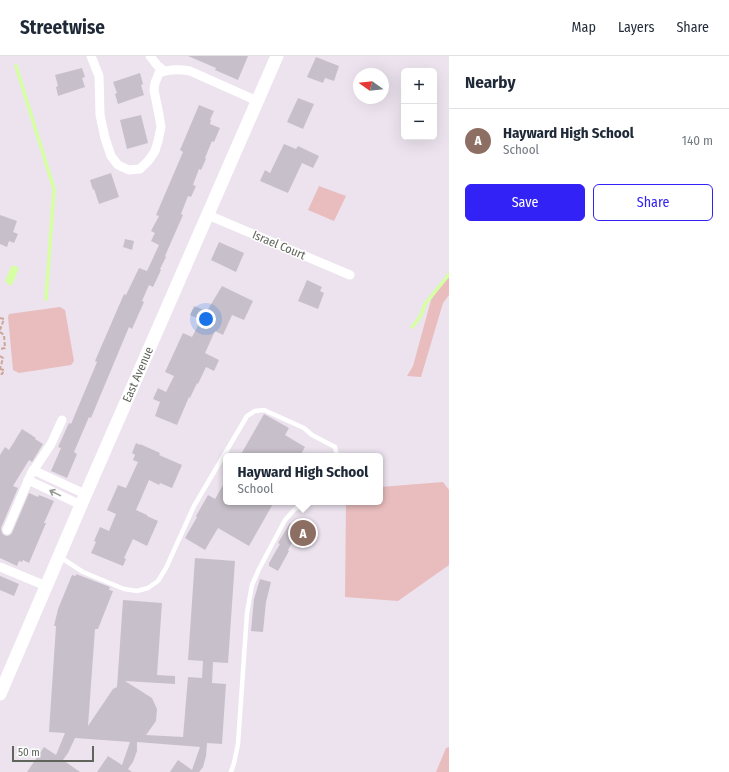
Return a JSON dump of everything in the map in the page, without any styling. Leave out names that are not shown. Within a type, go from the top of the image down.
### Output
[{"type":"street","points":[[91,56],[99,76],[100,115],[111,156],[118,165],[130,170],[140,169],[149,160],[155,151],[158,141],[160,127],[154,90],[159,72],[178,69],[190,71],[257,101]]},
{"type":"street","points":[[150,56],[164,71]]},
{"type":"street","name":"East Avenue","points":[[0,694],[58,556],[277,56]]},
{"type":"street","name":"Israel Court","points":[[208,214],[350,275]]},
{"type":"street","points":[[7,530],[33,470],[51,444],[62,420]]},
{"type":"street","points":[[33,470],[83,500]]},
{"type":"street","points":[[28,480],[83,500]]},
{"type":"street","points":[[0,567],[46,586]]},
{"type":"lane","points":[[225,453],[247,416],[255,411],[264,410],[304,428],[312,435],[335,448],[336,453]]},
{"type":"lane","points":[[58,556],[83,572],[124,589],[137,591],[148,588],[158,581],[166,568],[194,506],[223,457]]},
{"type":"lane","points":[[231,772],[238,744],[247,612],[252,585],[285,520],[294,509],[301,505]]},
{"type":"path","points":[[0,318],[4,319],[0,331],[4,335],[5,348],[0,348]]},
{"type":"path","points":[[0,356],[3,358],[0,369],[4,370],[2,374],[0,374]]},
{"type":"shaded area","points":[[319,186],[346,196],[334,221],[308,210]]},
{"type":"shaded area","points":[[12,265],[19,268],[12,285],[9,285],[5,281]]},
{"type":"shaded area","points":[[449,272],[449,295],[443,303],[421,377],[407,376],[413,366],[431,300]]},
{"type":"shaded area","points":[[60,307],[65,310],[74,361],[71,365],[19,373],[13,370],[8,317],[9,314]]},
{"type":"shaded area","points":[[443,482],[449,490],[449,565],[398,601],[345,597],[346,505],[383,505],[383,487]]},
{"type":"shaded area","points":[[449,747],[449,772],[436,772],[446,748]]},
{"type":"building","points":[[188,56],[248,56],[238,80],[215,70],[216,68]]},
{"type":"building","points":[[316,57],[339,66],[334,81],[325,78],[323,83],[307,77]]},
{"type":"building","points":[[82,68],[85,77],[82,78],[85,87],[58,96],[56,87],[58,86],[55,75]]},
{"type":"building","points":[[140,73],[144,95],[118,104],[115,94],[117,93],[113,82]]},
{"type":"building","points":[[298,98],[314,104],[303,129],[287,122]]},
{"type":"building","points":[[199,105],[214,111],[210,124],[220,128],[214,142],[212,141],[201,170],[199,169],[193,185],[196,186],[191,197],[188,196],[181,214],[183,215],[165,256],[166,257],[160,269],[161,270],[153,287],[149,285],[142,301],[144,302],[132,329],[129,327],[91,418],[89,417],[74,452],[77,454],[67,478],[51,471],[61,448],[58,447],[69,423],[71,424],[97,362],[95,361],[124,294],[126,295],[139,268],[147,271],[159,245],[151,241],[155,233],[151,231],[159,216],[156,215],[183,152],[180,150]]},
{"type":"building","points":[[141,115],[148,143],[127,149],[120,120]]},
{"type":"building","points":[[284,144],[296,149],[298,146],[319,156],[313,168],[302,163],[288,193],[260,181],[265,170],[270,173]]},
{"type":"building","points":[[111,173],[119,197],[99,204],[90,180]]},
{"type":"building","points":[[0,215],[17,221],[13,232],[18,234],[14,243],[9,241],[7,247],[0,244]]},
{"type":"building","points":[[125,239],[134,241],[132,250],[123,247]]},
{"type":"building","points":[[219,242],[244,253],[236,272],[211,260]]},
{"type":"building","points":[[307,280],[322,287],[320,291],[324,293],[318,309],[298,301]]},
{"type":"building","points":[[222,286],[253,301],[244,320],[232,315],[223,335],[215,331],[205,353],[219,360],[214,371],[206,367],[198,384],[197,383],[190,398],[189,397],[177,425],[155,416],[160,402],[153,399],[158,388],[166,392],[174,376],[165,372],[183,333],[192,337],[201,320],[190,315],[194,306],[207,311]]},
{"type":"building","points":[[264,414],[289,428],[285,435],[305,447],[302,453],[242,453]]},
{"type":"building","points":[[22,429],[43,444],[32,462],[29,460],[13,486],[18,488],[1,528],[2,533],[7,536],[12,533],[29,493],[54,501],[29,563],[23,560],[22,562],[19,561],[17,566],[0,558],[0,455],[5,447],[9,450]]},
{"type":"building","points":[[136,443],[160,453],[159,455],[182,465],[172,488],[160,483],[159,485],[149,480],[136,510],[158,521],[147,546],[133,539],[124,558],[126,559],[123,566],[91,553],[100,527],[109,531],[116,514],[107,510],[118,485],[126,488],[138,462],[133,460],[135,455],[132,453]]},
{"type":"building","points":[[223,485],[223,505],[272,505],[249,546],[218,528],[205,550],[185,538],[208,495],[215,499]]},
{"type":"building","points":[[290,523],[300,529],[278,571],[269,566],[269,563],[280,544],[278,543]]},
{"type":"building","points":[[195,558],[235,561],[228,663],[213,662],[212,683],[226,684],[222,744],[207,743],[203,767],[199,772],[170,772],[178,760],[192,770],[200,747],[137,742],[137,751],[133,762],[128,769],[132,772],[97,772],[108,756],[122,765],[130,742],[75,738],[63,760],[80,772],[27,772],[44,747],[56,755],[65,733],[49,732],[56,626],[54,626],[58,609],[72,575],[76,576],[76,574],[110,587],[109,590],[113,591],[98,629],[95,629],[88,726],[113,689],[117,687],[123,600],[162,603],[157,675],[175,676],[175,684],[125,681],[152,698],[157,709],[156,721],[146,735],[183,737],[188,677],[202,678],[203,661],[188,660]]},
{"type":"building","points":[[0,576],[19,584],[14,596],[0,590]]},
{"type":"building","points":[[260,579],[271,582],[266,602],[263,632],[251,631],[254,599]]},
{"type":"waterway","points":[[16,66],[54,189],[46,299]]},
{"type":"waterway","points":[[412,327],[420,317],[425,304],[449,274]]},
{"type":"place","name":"Hayward High School","points":[[303,533]]}]
